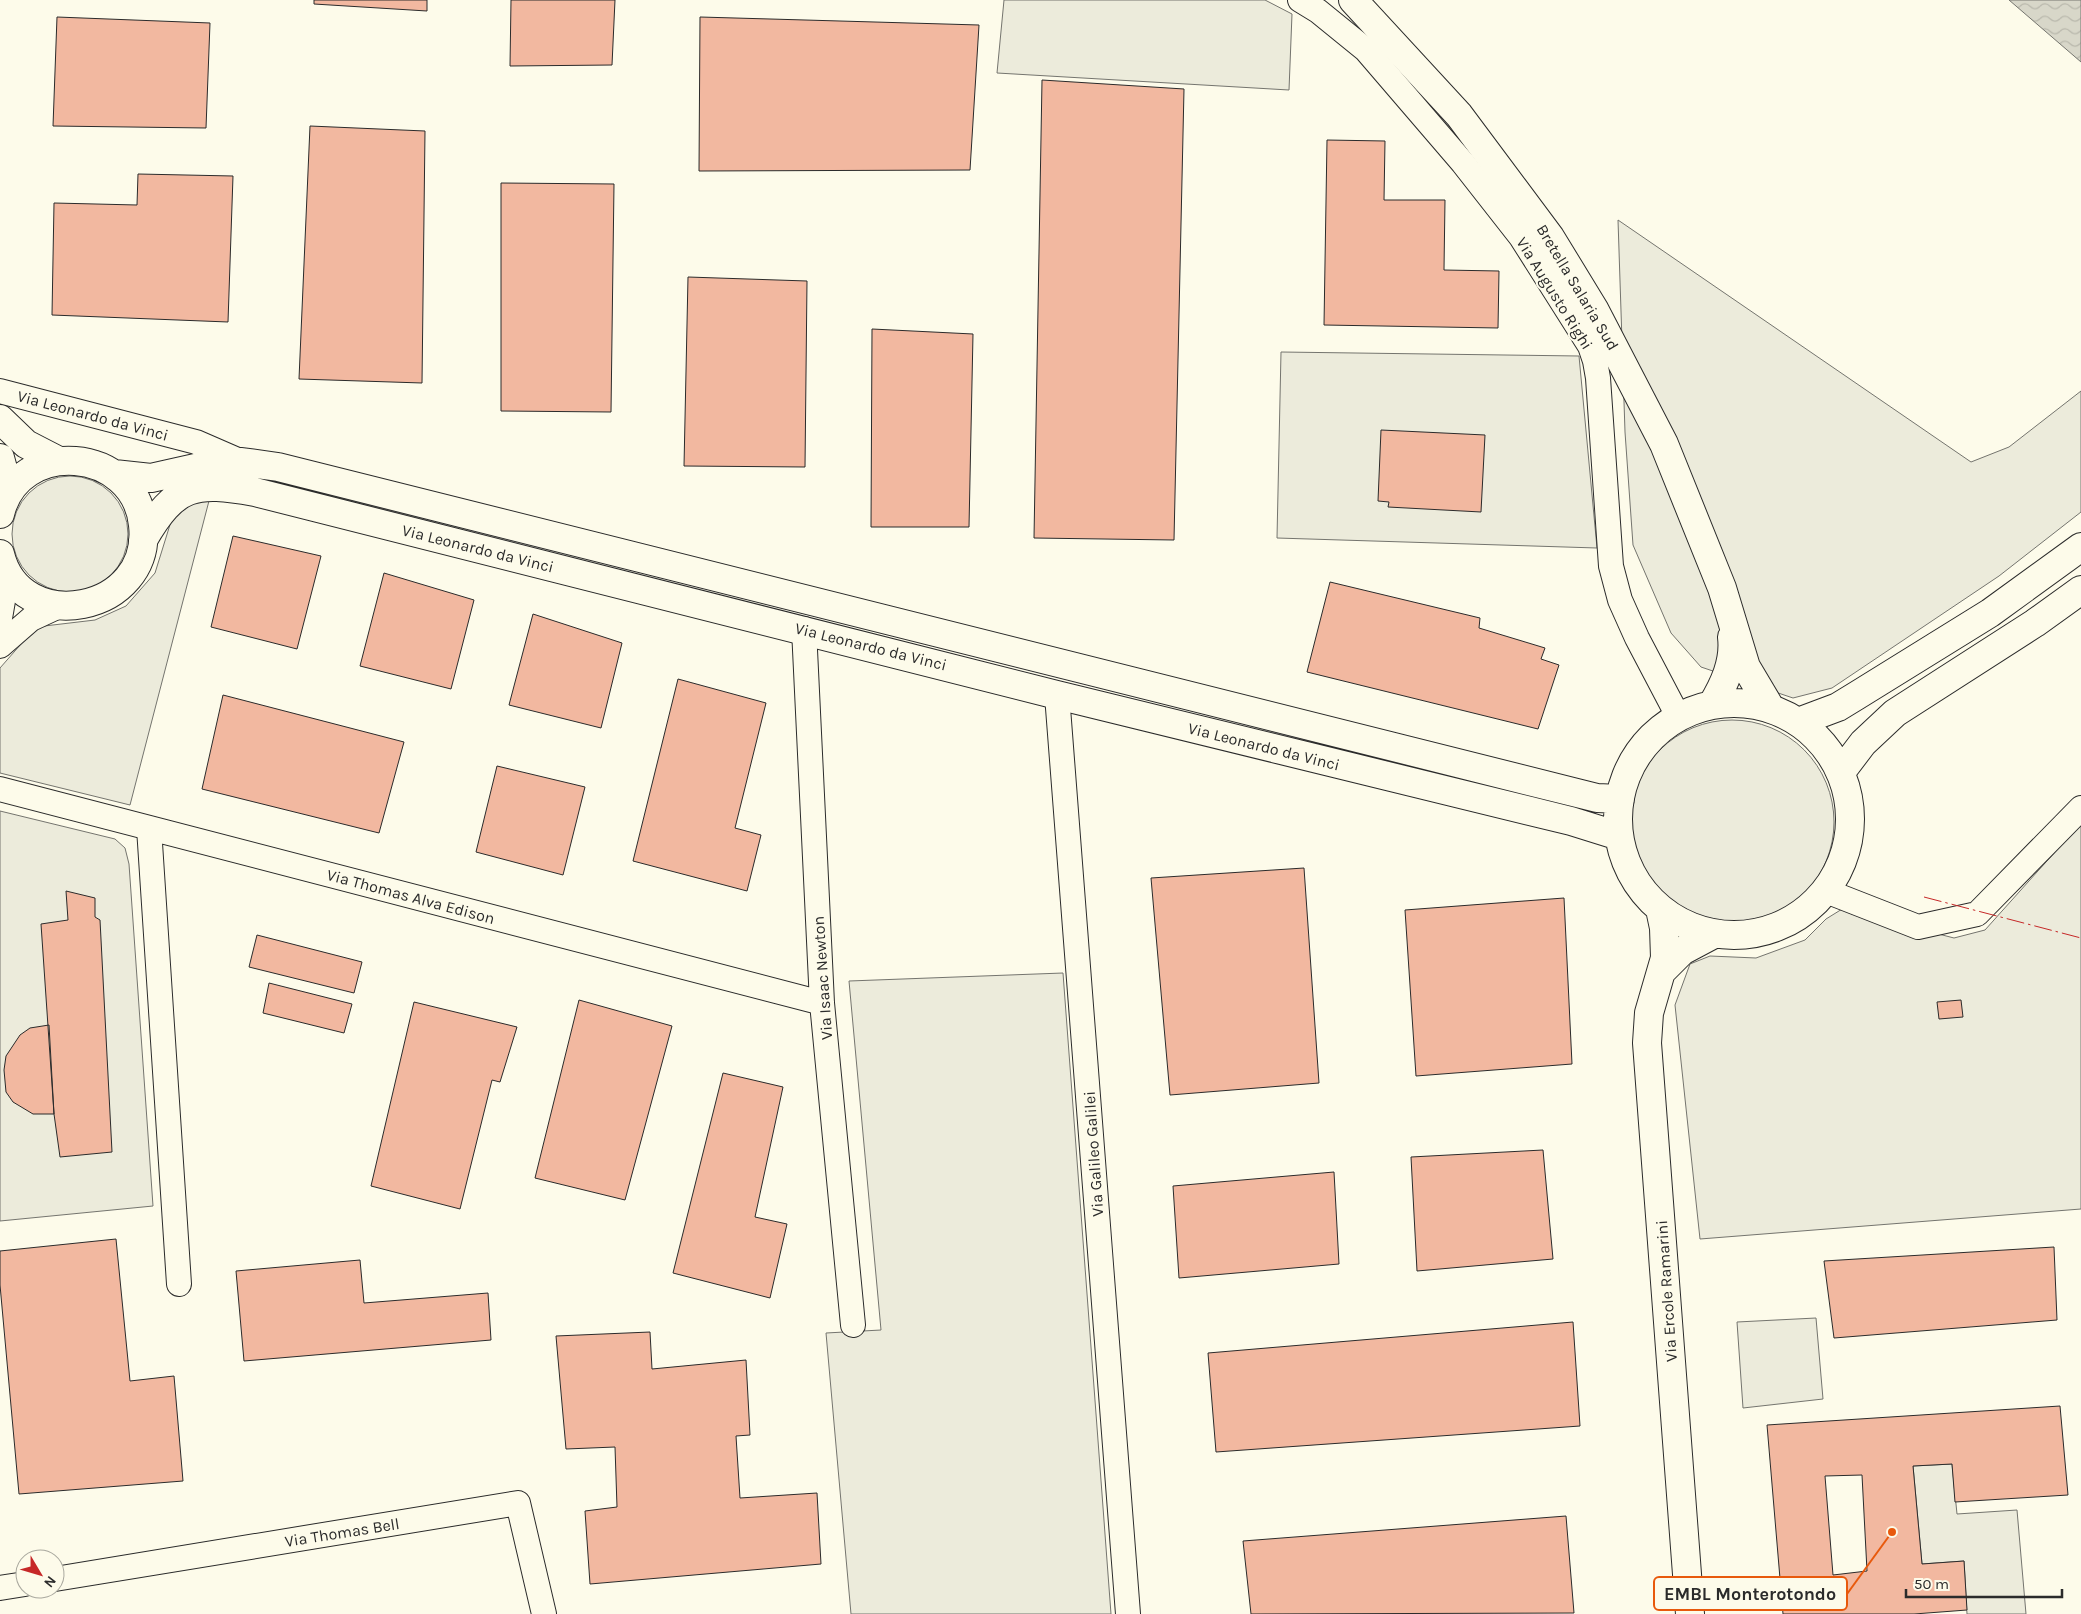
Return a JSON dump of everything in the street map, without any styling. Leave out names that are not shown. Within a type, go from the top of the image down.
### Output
[{"type":"main road","name":"Bretella Salaria Sud","points":[[1353,0],[1459,115],[1550,237],[1584,293],[1664,444],[1710,554],[1746,667],[1771,709]]},
{"type":"main road","name":"Via Leonardo da Vinci","points":[[0,419],[26,444],[59,460]]},
{"type":"main road","points":[[0,458],[3,469],[1,511]]},
{"type":"main road","points":[[1,511],[18,482],[44,465],[59,460],[88,462],[114,474],[125,484],[140,510],[143,540],[134,568],[115,591],[89,604],[59,606],[47,603],[30,594],[15,582],[4,563]]},
{"type":"main road","name":"Via Leonardo da Vinci","points":[[114,474],[152,478],[218,463],[242,462],[288,469],[1577,793],[1598,798],[1620,799]]},
{"type":"main road","name":"Via Leonardo da Vinci","points":[[143,540],[165,507],[182,493],[200,487],[220,486],[255,492],[804,629],[1057,695],[1571,821],[1619,836]]},
{"type":"main road","points":[[1798,722],[1838,706],[1872,687],[1990,613],[2081,547]]},
{"type":"main road","points":[[1841,772],[1863,743],[1890,718],[2034,624],[2081,590]]},
{"type":"main road","name":"Bretella Salaria Sud","points":[[1712,705],[1722,688],[1729,668],[1732,642],[1730,618]]},
{"type":"main road","points":[[1742,703],[1771,709],[1798,722],[1823,744],[1841,772],[1849,802],[1850,833],[1841,864],[1826,891],[1803,913],[1776,928],[1746,935],[1714,934],[1685,925],[1660,910],[1640,888],[1626,863],[1619,836],[1620,799],[1632,764],[1654,736],[1679,718],[1712,705],[1742,703]]},
{"type":"main road","name":"Via Ercole Ramarini","points":[[1660,910],[1665,947],[1663,970],[1649,1013],[1647,1043],[1690,1614]]},
{"type":"main road","name":"Via Ercole Ramarini","points":[[1663,970],[1682,951],[1714,934]]},
{"type":"street","name":"Via Augusto Righi","points":[[1300,0],[1318,11],[1366,50],[1463,162],[1521,236],[1590,346],[1598,378],[1612,566],[1620,600],[1637,638],[1679,718]]},
{"type":"street","name":"Via Leonardo da Vinci","points":[[0,391],[196,442],[242,462]]},
{"type":"street","points":[[0,618],[4,563]]},
{"type":"street","points":[[0,646],[31,620],[59,606]]},
{"type":"street","name":"Via Isaac Newton","points":[[804,629],[822,1003],[853,1325]]},
{"type":"street","name":"Via Galileo Galilei","points":[[1057,695],[1128,1614]]},
{"type":"street","name":"Via Thomas Alva Edison","points":[[0,789],[822,1003]]},
{"type":"street","points":[[1826,891],[1918,927],[1977,914],[2081,808]]},
{"type":"street","points":[[148,828],[179,1284]]},
{"type":"street","name":"Via Thomas Bell","points":[[65,1577],[518,1503],[544,1614]]},
{"type":"street","points":[[0,1588],[15,1586]]},
{"type":"shaded area","points":[[1004,0],[1265,0],[1292,14],[1289,90],[997,73]]},
{"type":"shaded area","points":[[1618,220],[1971,462],[2009,447],[2081,391],[2081,512],[1999,576],[1832,688],[1793,698],[1701,667],[1671,633],[1633,545],[1625,432]]},
{"type":"shaded area","points":[[1281,352],[1579,356],[1597,548],[1277,538]]},
{"type":"shaded area","points":[[70,476],[92,480],[102,485],[111,493],[119,502],[124,512],[128,534],[124,556],[119,566],[111,575],[102,583],[92,588],[70,592],[48,588],[38,583],[29,575],[21,566],[16,556],[12,534],[16,512],[21,502],[29,493],[38,485],[48,480]]},
{"type":"shaded area","points":[[210,497],[130,805],[0,773],[0,668],[36,627],[95,620],[126,606],[155,573],[173,515],[190,499]]},
{"type":"shaded area","points":[[1732,720],[1752,722],[1771,728],[1780,732],[1804,750],[1822,774],[1826,783],[1832,802],[1834,822],[1832,842],[1826,861],[1822,870],[1804,894],[1780,912],[1771,916],[1752,922],[1732,924],[1712,922],[1693,916],[1684,912],[1660,894],[1642,870],[1638,861],[1632,842],[1630,822],[1632,802],[1638,783],[1642,774],[1660,750],[1684,732],[1693,728],[1712,722]]},
{"type":"shaded area","points":[[0,811],[115,839],[125,848],[129,864],[153,1206],[0,1221]]},
{"type":"shaded area","points":[[2081,823],[2081,1209],[1700,1239],[1675,1005],[1690,964],[1710,956],[1756,958],[1805,940],[1826,919],[1847,906],[1896,923],[1954,938],[1985,930]]},
{"type":"shaded area","points":[[1063,973],[1111,1614],[851,1614],[826,1333],[881,1330],[849,981]]},
{"type":"shaded area","points":[[1816,1318],[1823,1399],[1743,1408],[1737,1322]]},
{"type":"shaded area","points":[[1952,1464],[1957,1514],[2017,1510],[2026,1614],[1967,1614],[1964,1561],[1922,1564],[1913,1466]]},
{"type":"water","points":[[2009,0],[2081,0],[2081,62]]},
{"type":"building","points":[[314,0],[427,0],[427,11],[314,4]]},
{"type":"building","points":[[511,0],[615,0],[612,65],[510,66]]},
{"type":"building","points":[[57,17],[210,23],[206,128],[53,126]]},
{"type":"building","points":[[700,17],[979,25],[970,170],[699,171]]},
{"type":"building","points":[[1042,80],[1184,89],[1174,540],[1034,538]]},
{"type":"building","points":[[310,126],[425,131],[422,383],[299,379]]},
{"type":"building","points":[[1327,140],[1385,141],[1384,200],[1445,200],[1444,270],[1499,271],[1498,328],[1324,325]]},
{"type":"building","points":[[138,174],[233,176],[228,322],[52,315],[54,203],[137,205]]},
{"type":"building","points":[[501,183],[614,184],[611,412],[501,411]]},
{"type":"building","points":[[688,277],[807,281],[805,467],[684,466]]},
{"type":"building","points":[[872,329],[973,334],[969,527],[871,527]]},
{"type":"building","points":[[1381,430],[1485,435],[1481,512],[1388,507],[1389,502],[1378,501]]},
{"type":"building","points":[[233,536],[321,556],[297,649],[211,627]]},
{"type":"building","points":[[384,573],[474,600],[451,689],[360,666]]},
{"type":"building","points":[[1330,582],[1480,618],[1479,628],[1545,648],[1541,659],[1559,665],[1538,729],[1307,672]]},
{"type":"building","points":[[533,614],[622,643],[601,728],[509,705]]},
{"type":"building","points":[[678,679],[766,703],[735,828],[761,835],[747,891],[633,861]]},
{"type":"building","points":[[223,695],[404,742],[379,833],[202,789]]},
{"type":"building","points":[[497,766],[585,787],[563,875],[476,852]]},
{"type":"building","points":[[1304,868],[1319,1083],[1170,1095],[1151,878]]},
{"type":"building","points":[[66,891],[95,898],[95,917],[100,920],[112,1152],[60,1157],[54,1114],[41,924],[68,920]]},
{"type":"building","points":[[1564,898],[1572,1064],[1416,1076],[1405,910]]},
{"type":"building","points":[[257,935],[362,962],[354,993],[249,967]]},
{"type":"building","points":[[269,983],[352,1004],[344,1033],[263,1013]]},
{"type":"building","points":[[579,1000],[672,1026],[625,1200],[535,1178]]},
{"type":"building","points":[[1961,1000],[1963,1017],[1939,1019],[1937,1002]]},
{"type":"building","points":[[414,1002],[517,1027],[500,1082],[492,1080],[460,1209],[371,1186]]},
{"type":"building","points":[[49,1025],[54,1114],[33,1114],[13,1102],[6,1092],[4,1070],[6,1056],[20,1035],[30,1028]]},
{"type":"building","points":[[723,1073],[783,1087],[755,1217],[787,1224],[770,1298],[673,1273]]},
{"type":"building","points":[[1543,1150],[1553,1259],[1417,1271],[1411,1157]]},
{"type":"building","points":[[1334,1172],[1339,1264],[1179,1278],[1173,1186]]},
{"type":"building","points":[[116,1239],[130,1381],[174,1376],[183,1481],[19,1494],[0,1285],[0,1251]]},
{"type":"building","points":[[2054,1247],[2057,1320],[1834,1338],[1824,1261]]},
{"type":"building","points":[[360,1260],[364,1303],[488,1293],[491,1340],[244,1361],[236,1271]]},
{"type":"building","points":[[1573,1322],[1580,1426],[1216,1452],[1208,1353]]},
{"type":"building","points":[[650,1332],[652,1369],[746,1360],[750,1435],[736,1436],[740,1498],[817,1493],[821,1564],[590,1584],[585,1511],[617,1507],[615,1447],[566,1449],[556,1336]]},
{"type":"building","points":[[2060,1406],[2068,1495],[1955,1502],[1952,1464],[1913,1466],[1922,1564],[1964,1561],[1967,1610],[1914,1614],[1783,1614],[1767,1425]],"holes":[[[1862,1475],[1867,1571],[1833,1575],[1825,1476]]]},
{"type":"building","points":[[1566,1516],[1574,1613],[1251,1614],[1243,1541]]},
{"type":"power","points":[[1924,897],[2081,938]]},
{"type":"place","name":"EMBL Monterotondo","points":[[1892,1532]]}]
